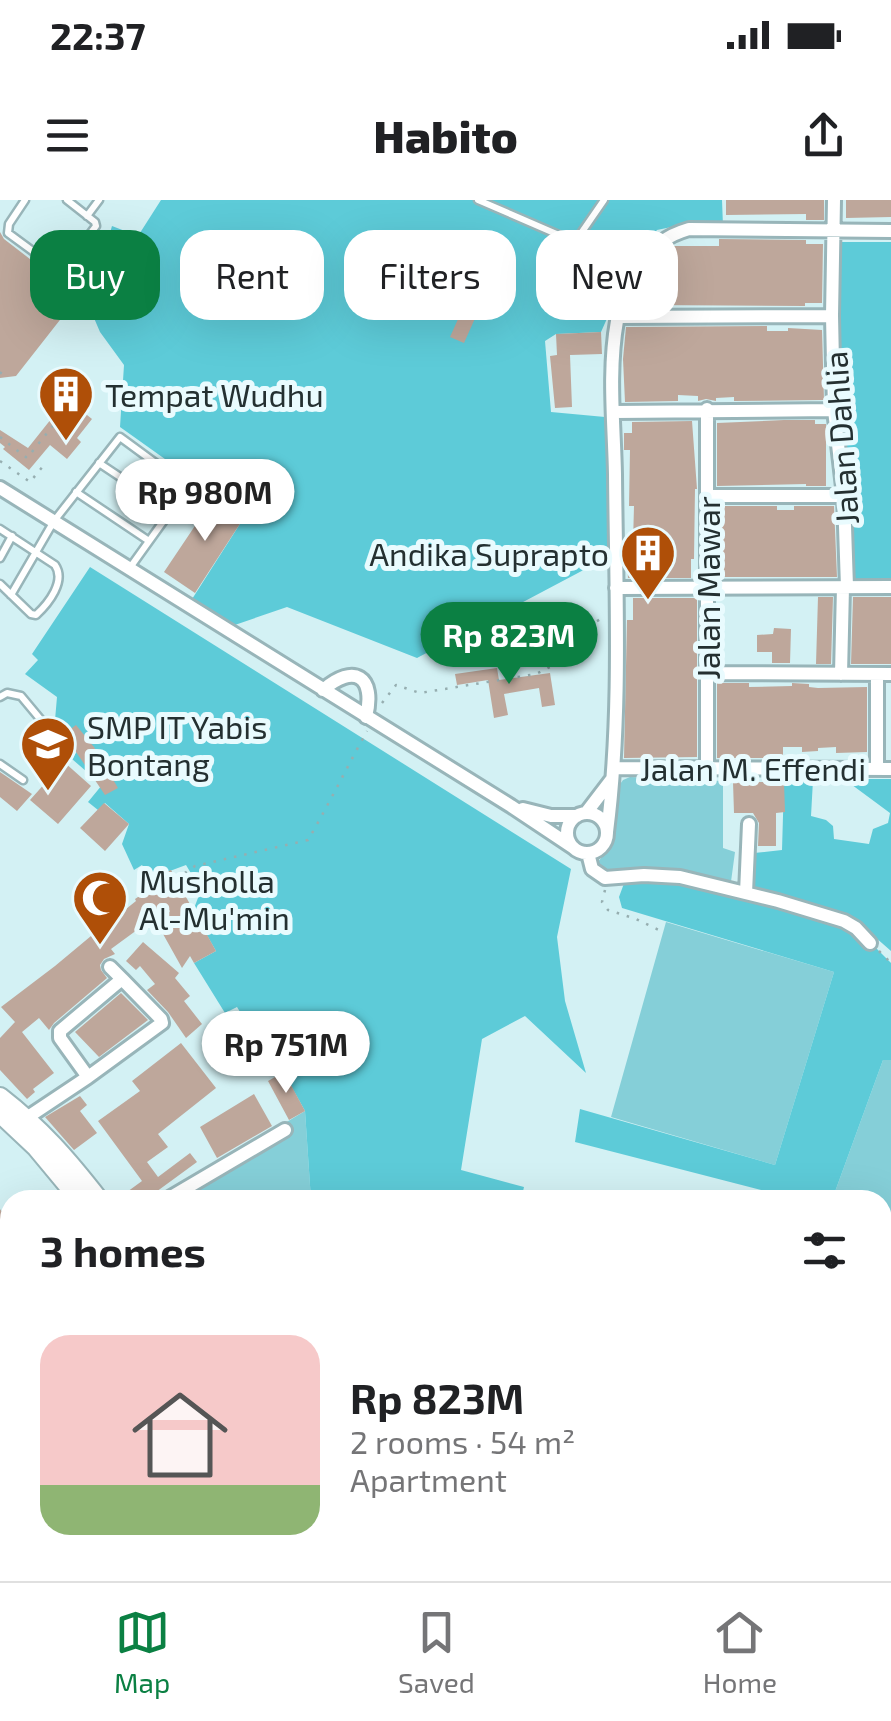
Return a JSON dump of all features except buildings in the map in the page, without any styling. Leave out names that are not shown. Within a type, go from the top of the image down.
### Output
[{"type":"main road","points":[[0,1097],[28,1118],[78,1190]]},
{"type":"main road","points":[[0,1113],[62,1166]]},
{"type":"street","name":"Jalan Dahlia","points":[[834,200],[834,410],[844,496],[841,674]]},
{"type":"street","points":[[678,232],[689,229],[891,231]]},
{"type":"street","points":[[678,317],[832,316]]},
{"type":"street","points":[[0,488],[574,848],[588,853],[602,846],[607,832],[613,774],[613,361],[618,320]]},
{"type":"street","name":"Jalan Mawar","points":[[706,410],[707,767]]},
{"type":"street","points":[[614,412],[834,410]]},
{"type":"street","points":[[707,496],[844,496]]},
{"type":"street","points":[[616,588],[891,587]]},
{"type":"street","points":[[708,674],[884,674],[884,769]]},
{"type":"street","points":[[322,690],[332,682],[358,677],[368,686],[369,719]]},
{"type":"street","name":"Jalan M. Effendi","points":[[613,774],[707,767],[884,769]]},
{"type":"street","points":[[574,848],[569,842],[568,826],[613,774]]},
{"type":"street","points":[[510,806],[552,816],[582,814],[601,818],[607,832]]},
{"type":"street","points":[[746,893],[749,824]]},
{"type":"street","points":[[588,853],[592,868],[608,879],[663,874],[778,900],[844,921],[870,942]]},
{"type":"street","points":[[28,1118],[162,1023],[110,967]]},
{"type":"street","points":[[88,1078],[60,1038],[60,1031],[122,979]]},
{"type":"street","points":[[183,1190],[285,1130]]},
{"type":"lane","points":[[25,200],[8,224],[8,233],[30,249]]},
{"type":"lane","points":[[67,200],[95,222],[93,230]]},
{"type":"lane","points":[[87,216],[100,200]]},
{"type":"lane","points":[[478,200],[576,242],[604,200]]},
{"type":"lane","points":[[11,594],[54,521],[116,440],[124,439],[188,486],[128,570]]},
{"type":"lane","points":[[99,463],[171,511]]},
{"type":"lane","points":[[76,492],[149,541]]},
{"type":"lane","points":[[0,529],[60,570],[56,587],[36,614],[31,614],[0,584]]},
{"type":"lane","points":[[0,558],[12,536]]},
{"type":"lane","points":[[0,697],[8,693],[21,696],[61,744]]},
{"type":"lane","points":[[0,764],[23,780]]},
{"type":"path","points":[[0,437],[27,458],[68,407],[87,421]]},
{"type":"path","points":[[0,461],[30,482],[44,465]]},
{"type":"path","points":[[370,698],[381,704],[396,685],[420,694],[536,674],[550,667],[556,644],[616,610]]},
{"type":"path","points":[[176,880],[195,866],[308,840],[339,786],[369,719]]},
{"type":"path","points":[[608,879],[602,902],[608,910],[663,932]]},
{"type":"path","points":[[870,942],[891,963]]},
{"type":"shaded area","points":[[161,200],[722,200],[723,226],[536,230],[536,320],[606,320],[601,332],[556,334],[545,341],[551,412],[605,417],[610,556],[417,658],[287,607],[226,628],[187,607],[245,516],[120,427],[124,365],[95,320],[160,320],[160,230],[142,230]]},
{"type":"shaded area","points":[[841,242],[891,242],[891,581],[851,582],[850,495],[840,410],[837,315]]},
{"type":"shaded area","points":[[90,567],[571,869],[557,937],[565,1001],[586,1073],[525,1016],[482,1039],[461,1170],[524,1187],[523,1190],[310,1190],[305,1111],[284,1073],[279,1075],[237,1007],[225,1013],[194,963],[216,951],[193,911],[201,890],[186,865],[151,878],[142,865],[134,870],[122,844],[129,824],[105,803],[98,810],[88,802],[102,785],[72,759],[82,743],[55,720],[57,697],[25,674],[38,660],[32,654]]},
{"type":"shaded area","points":[[630,777],[723,781],[723,848],[735,852],[730,889],[611,879],[592,869],[611,846],[618,787]]},
{"type":"shaded area","points":[[844,779],[891,779],[891,951],[850,915],[754,888],[754,853],[782,850],[784,782],[813,780],[811,816],[833,826],[834,839],[869,844],[873,829],[888,823],[890,813]]},
{"type":"shaded area","points":[[663,875],[856,928],[891,963],[891,1060],[883,1060],[836,1190],[761,1190],[575,1142],[580,1109],[775,1165],[834,972],[622,908],[619,897],[626,878]]},
{"type":"shaded area","points":[[666,922],[834,972],[775,1165],[611,1117]]},
{"type":"shaded area","points":[[883,1060],[891,1060],[891,1190],[836,1190]]},
{"type":"shaded area","points":[[305,1111],[310,1190],[200,1190],[197,1186],[290,1131],[285,1123]]},
{"type":"place","name":"Tempat Wudhu","points":[[66,443]]},
{"type":"place","name":"Andika Suprapto","points":[[648,602]]},
{"type":"place","name":"SMP IT Yabis Bontang","points":[[48,793]]},
{"type":"place","name":"Musholla Al-Mu'min","points":[[100,947]]}]
